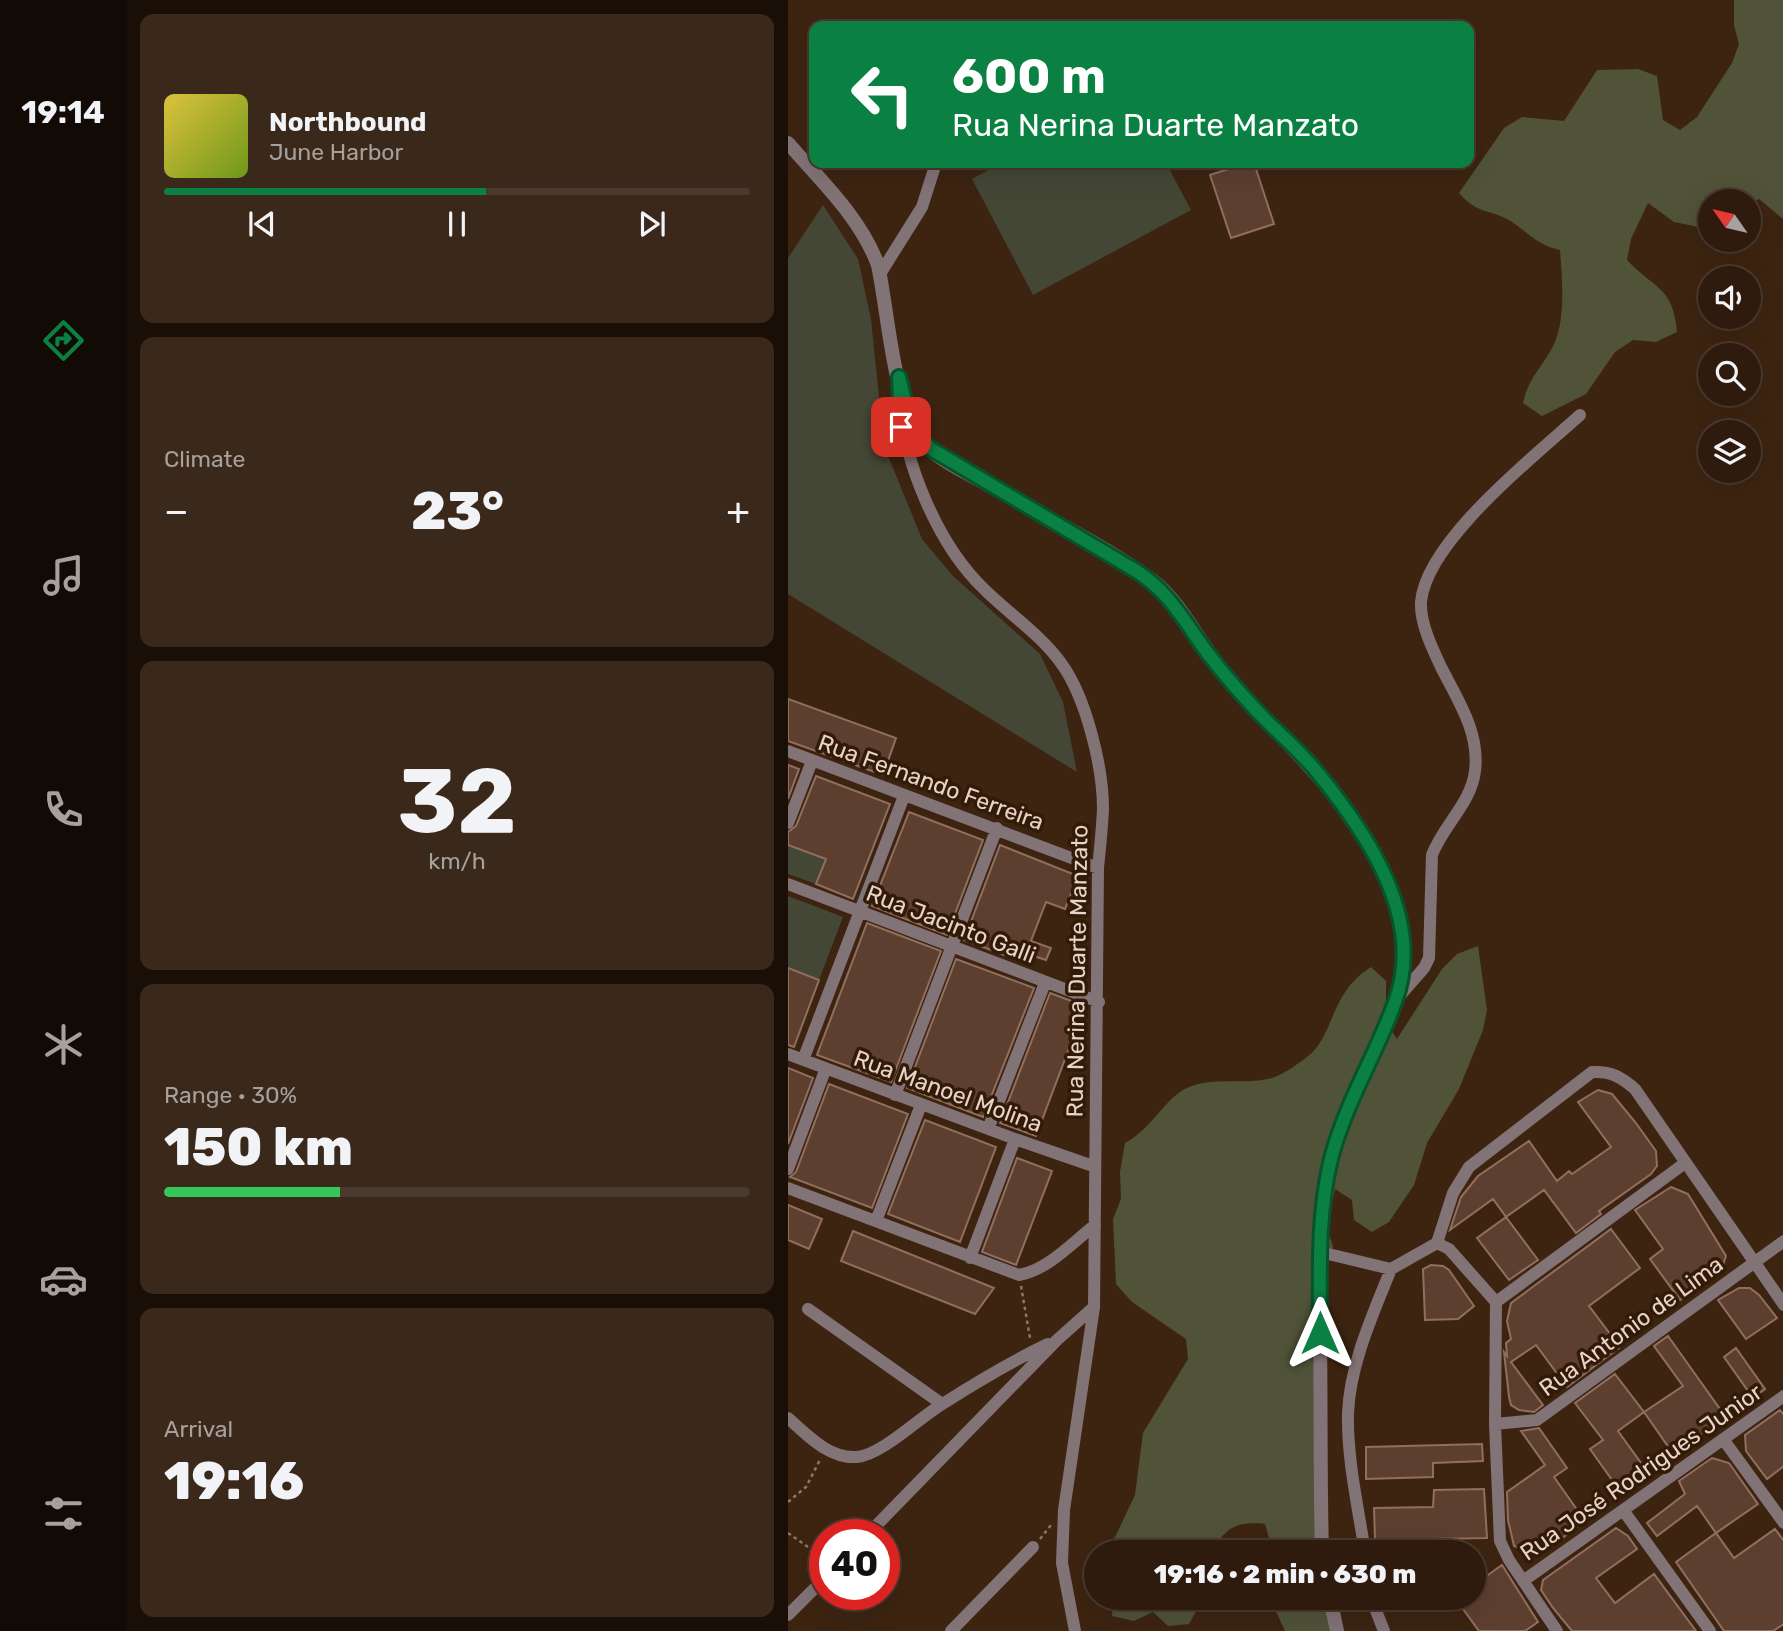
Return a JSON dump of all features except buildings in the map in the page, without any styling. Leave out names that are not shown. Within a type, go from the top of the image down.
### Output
[{"type":"street","points":[[788,143],[809,168]]},
{"type":"street","points":[[809,168],[865,234],[880,274],[910,421],[920,439],[931,449],[1152,580],[1163,590],[1233,684],[1316,771],[1354,822],[1387,881],[1402,925],[1403,959],[1396,1000],[1331,1157],[1324,1197],[1320,1252],[1322,1540]]},
{"type":"street","points":[[880,274],[922,207],[934,168]]},
{"type":"street","name":"Rua Nerina Duarte Manzato","points":[[899,377],[901,427],[908,458],[949,542],[981,587],[1060,661],[1076,687],[1100,771],[1103,808],[1098,868],[1099,1002],[1093,1166],[1094,1307],[1064,1510],[1062,1563],[1075,1631]]},
{"type":"street","points":[[1396,1000],[1429,958],[1432,855],[1438,839],[1466,798],[1475,771],[1466,714],[1440,665],[1423,619],[1423,588],[1438,558],[1467,522],[1580,415]]},
{"type":"street","name":"Rua Fernando Ferreira","points":[[788,751],[1098,868]]},
{"type":"street","points":[[788,823],[812,761]]},
{"type":"street","points":[[803,1060],[904,796]]},
{"type":"street","points":[[895,1095],[997,828]]},
{"type":"street","name":"Rua Jacinto Galli","points":[[788,884],[1099,1002]]},
{"type":"street","points":[[988,1129],[1045,983]]},
{"type":"street","name":"Rua Manoel Molina","points":[[788,1054],[1093,1166]]},
{"type":"street","points":[[788,1169],[826,1068]]},
{"type":"street","points":[[1363,1540],[1350,1454],[1349,1406],[1362,1348],[1391,1269],[1437,1243],[1452,1193],[1469,1167],[1592,1072],[1608,1072],[1620,1076],[1635,1089],[1784,1305]]},
{"type":"street","points":[[876,1221],[921,1105]]},
{"type":"street","points":[[970,1258],[1015,1139]]},
{"type":"street","points":[[1496,1302],[1685,1163]]},
{"type":"street","points":[[788,1188],[1019,1275],[1031,1273],[1052,1259],[1095,1224]]},
{"type":"street","name":"Rua Antonio de Lima","points":[[1495,1423],[1537,1420],[1784,1241]]},
{"type":"street","points":[[1437,1243],[1449,1249],[1496,1302],[1495,1423],[1500,1541],[1557,1631]]},
{"type":"street","points":[[1320,1252],[1391,1269]]},
{"type":"street","points":[[883,1519],[1057,1340],[1094,1307]]},
{"type":"street","points":[[808,1309],[942,1404]]},
{"type":"street","points":[[788,1418],[826,1448],[842,1456],[859,1457],[874,1451],[942,1404],[1057,1340]]},
{"type":"street","name":"Rua José Rodrigues Junior","points":[[1523,1581],[1784,1396]]},
{"type":"street","points":[[1723,1439],[1784,1523]]},
{"type":"street","points":[[1623,1510],[1710,1631]]},
{"type":"street","points":[[951,1631],[1033,1547]]},
{"type":"street","points":[[788,1615],[809,1594]]},
{"type":"street","points":[[1333,1610],[1338,1631]]},
{"type":"street","points":[[1376,1610],[1384,1631]]},
{"type":"path","points":[[1019,1275],[1032,1352]]},
{"type":"path","points":[[788,1502],[806,1487],[826,1448]]},
{"type":"path","points":[[1033,1547],[1064,1510]]},
{"type":"path","points":[[788,1533],[809,1548]]},
{"type":"green space","points":[[1734,0],[1783,0],[1783,219],[1761,201],[1761,189],[1698,189],[1698,228],[1674,222],[1648,203],[1631,239],[1627,260],[1667,297],[1675,317],[1677,332],[1656,342],[1633,340],[1615,352],[1586,394],[1542,416],[1523,403],[1529,386],[1558,334],[1562,298],[1560,250],[1539,242],[1512,222],[1479,209],[1459,193],[1504,128],[1522,117],[1564,121],[1597,70],[1638,69],[1657,76],[1663,120],[1680,130],[1697,117],[1732,63],[1739,44],[1734,25]]},
{"type":"green space","points":[[993,168],[1169,168],[1191,210],[1033,295],[972,179]]},
{"type":"green space","points":[[823,205],[858,259],[871,319],[884,446],[922,539],[953,576],[1040,654],[1063,702],[1077,772],[788,594],[788,258]]},
{"type":"green space","points":[[788,845],[826,859],[816,884],[788,874]]},
{"type":"green space","points":[[788,896],[843,917],[819,980],[788,968]]},
{"type":"green space","points":[[1478,946],[1487,1010],[1483,1030],[1459,1089],[1427,1143],[1414,1185],[1389,1222],[1372,1232],[1354,1220],[1352,1200],[1335,1189],[1327,1227],[1333,1247],[1323,1265],[1312,1350],[1327,1540],[1270,1540],[1265,1524],[1254,1523],[1238,1525],[1219,1540],[1114,1540],[1135,1495],[1143,1433],[1188,1359],[1186,1339],[1132,1302],[1116,1284],[1113,1219],[1121,1199],[1120,1172],[1125,1143],[1144,1129],[1173,1097],[1189,1087],[1210,1082],[1265,1080],[1300,1063],[1323,1038],[1347,989],[1371,967],[1386,981],[1386,1023],[1397,1039],[1442,969],[1457,954]]},
{"type":"green space","points":[[1113,1610],[1197,1610],[1189,1624],[1168,1626],[1153,1612],[1134,1621],[1112,1616]]},
{"type":"green space","points":[[1275,1610],[1333,1610],[1338,1631],[1285,1631]]},
{"type":"route","points":[[901,427],[899,377],[910,421],[920,439],[931,449],[949,463],[1152,580],[1163,590],[1233,684],[1316,771],[1354,822],[1387,881],[1402,925],[1403,959],[1396,1000],[1331,1157],[1324,1197],[1320,1252],[1320,1333]]}]
